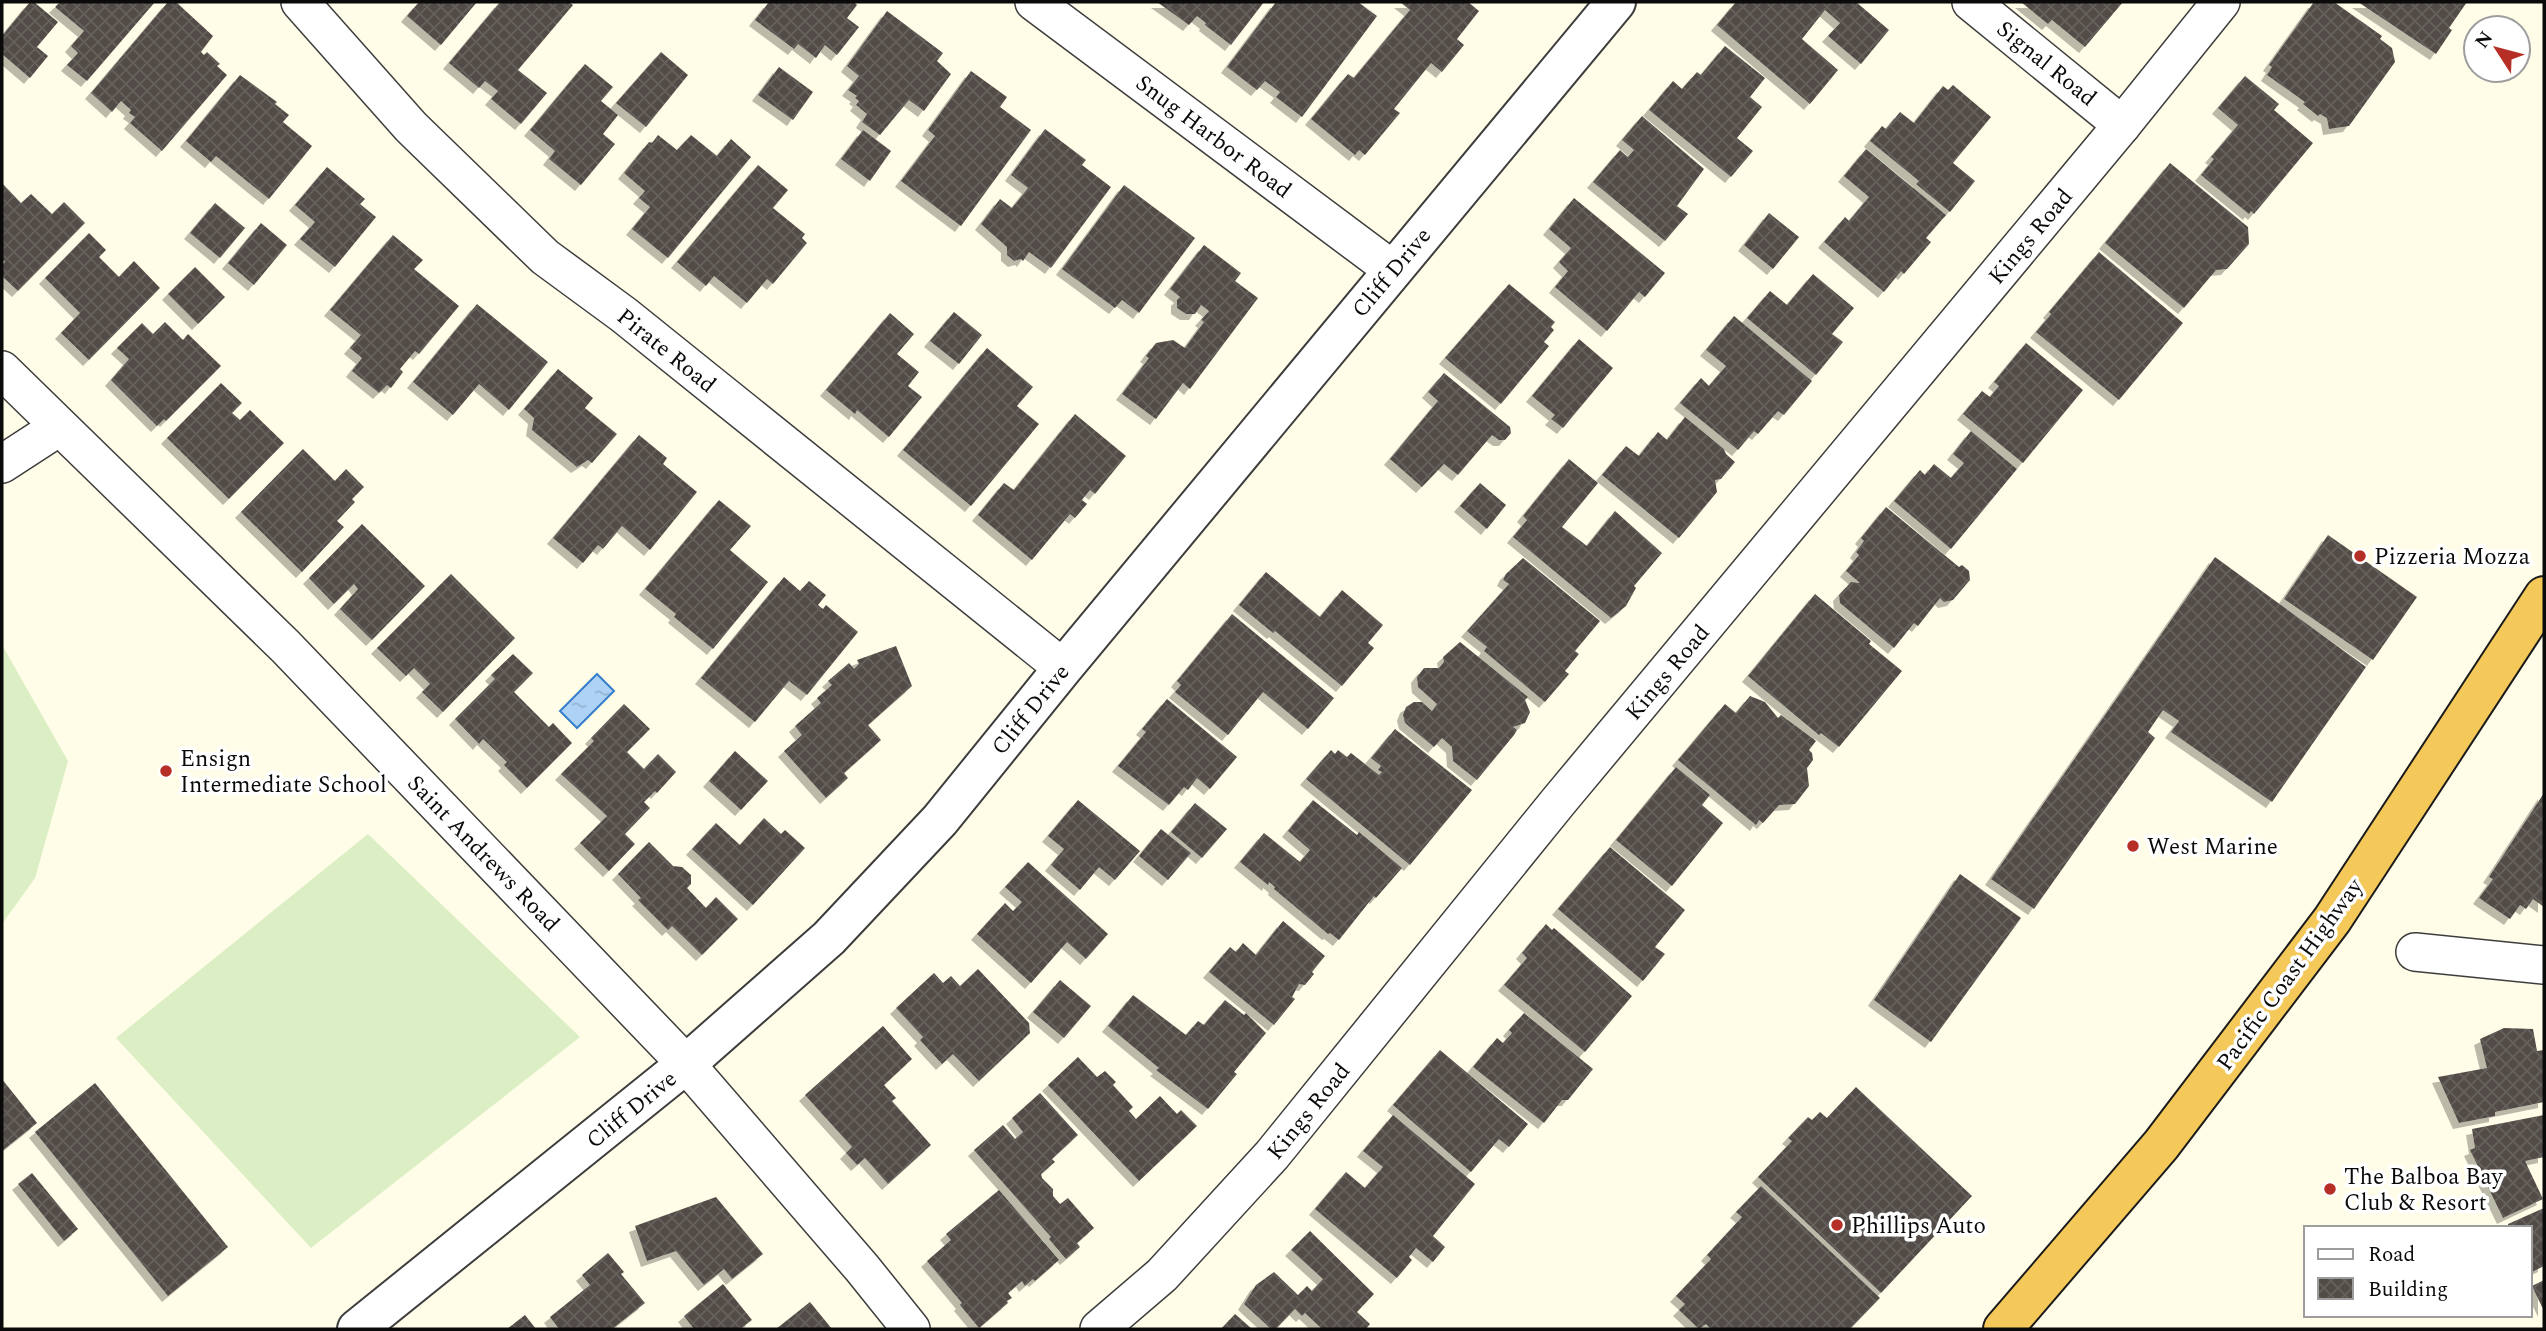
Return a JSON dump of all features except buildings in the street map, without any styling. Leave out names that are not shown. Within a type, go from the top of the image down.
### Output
[{"type":"highway","name":"Pacific Coast Highway","points":[[2003,1329],[2161,1145],[2338,913],[2544,596]]},
{"type":"street","name":"Pirate Road","points":[[300,2],[411,127],[545,257],[624,315],[1063,668]]},
{"type":"street","name":"Snug Harbor Road","points":[[1034,2],[1393,270]]},
{"type":"street","name":"Cliff Drive","points":[[358,1329],[686,1064],[829,938],[940,820],[1616,2]]},
{"type":"street","name":"Signal Road","points":[[1971,2],[2123,125]]},
{"type":"street","name":"Kings Road","points":[[1099,1329],[1162,1275],[1272,1155],[1558,802],[2123,125],[2221,2]]},
{"type":"street","name":"Saint Andrews Road","points":[[2,370],[286,647],[686,1064],[862,1268],[911,1329]]},
{"type":"street","points":[[2,464],[59,427]]},
{"type":"street","points":[[2415,953],[2544,965]]},
{"type":"green space","points":[[2,645],[68,761],[35,878],[2,924]]},
{"type":"green space","points":[[368,834],[580,1037],[311,1248],[116,1038]]},
{"type":"water","points":[[597,674],[614,691],[577,728],[560,711]]},
{"type":"place","name":"Pizzeria Mozza","points":[[2360,556]]},
{"type":"place","name":"Ensign Intermediate School","points":[[166,771]]},
{"type":"place","name":"West Marine","points":[[2133,846]]},
{"type":"place","name":"The Balboa Bay Club & Resort","points":[[2330,1189]]},
{"type":"place","name":"Phillips Auto","points":[[1837,1225]]}]
